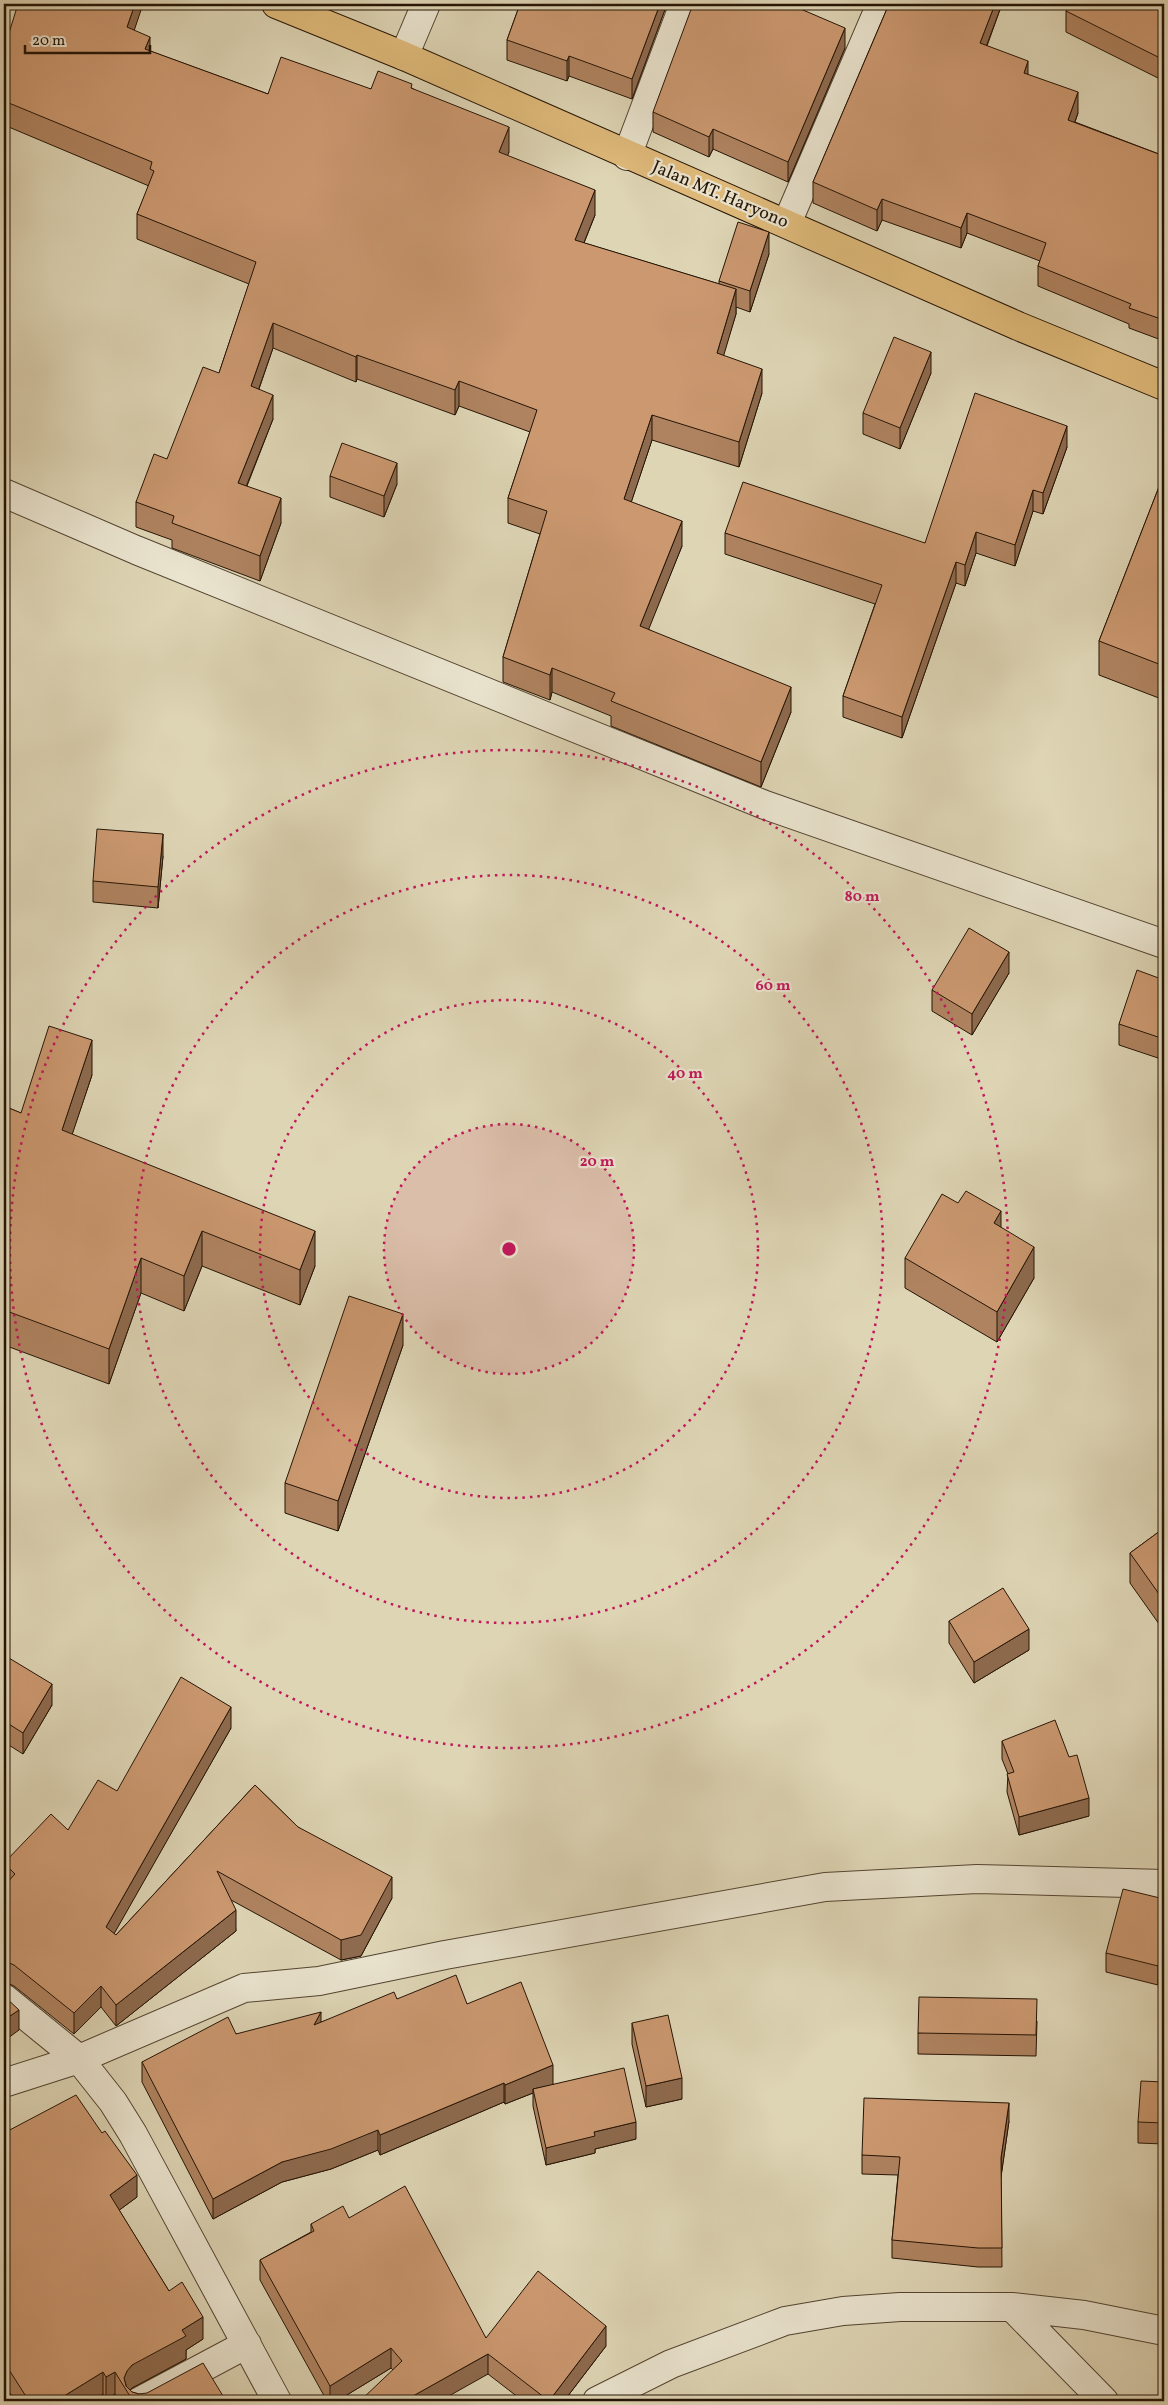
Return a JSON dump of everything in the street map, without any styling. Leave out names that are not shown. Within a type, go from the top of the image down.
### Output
[{"type":"main road","name":"Jalan MT. Haryono","points":[[276,4],[404,56],[627,156],[787,223],[1018,326],[1164,386]]},
{"type":"street","points":[[404,56],[426,4]]},
{"type":"street","points":[[627,156],[684,4]]},
{"type":"street","points":[[787,223],[880,4]]},
{"type":"street","points":[[4,493],[136,550],[765,805],[1164,944]]},
{"type":"street","points":[[4,2083],[79,2059],[244,1988],[319,1981],[445,1955],[825,1886],[977,1880],[1164,1884]]},
{"type":"street","points":[[4,1998],[79,2059],[113,2102],[133,2134],[276,2401]]},
{"type":"street","points":[[597,2401],[671,2364],[785,2321],[843,2311],[900,2307],[1012,2307],[1084,2315],[1164,2331]]},
{"type":"street","points":[[1012,2307],[1104,2401]]},
{"type":"street","points":[[140,2401],[247,2344]]},
{"type":"building","points":[[18,4],[135,4],[127,27],[150,37],[145,49],[268,94],[281,57],[371,89],[378,71],[412,84],[411,88],[509,127],[499,152],[595,190],[575,240],[736,289],[717,353],[762,369],[739,442],[652,415],[624,499],[682,521],[640,626],[791,687],[761,762],[611,701],[615,693],[552,668],[550,675],[503,657],[547,511],[508,498],[537,410],[459,381],[455,390],[357,355],[356,357],[273,323],[251,386],[273,395],[238,483],[281,498],[260,556],[172,523],[174,516],[136,502],[154,454],[167,459],[203,367],[219,373],[256,262],[137,214],[154,171],[150,169],[152,162],[4,101],[4,49]]},
{"type":"building","points":[[520,4],[660,4],[632,79],[569,56],[567,61],[507,40]]},
{"type":"building","points":[[693,4],[789,4],[845,28],[788,162],[713,129],[709,137],[653,112]]},
{"type":"building","points":[[889,4],[995,4],[980,43],[1028,61],[1024,73],[1078,92],[1068,120],[1164,156],[1164,320],[1129,308],[1131,304],[1038,266],[1046,243],[967,213],[961,228],[882,199],[877,210],[813,182]]},
{"type":"building","points":[[1070,4],[1164,4],[1164,60],[1066,11]]},
{"type":"building","points":[[738,222],[769,232],[750,291],[719,281]]},
{"type":"building","points":[[894,337],[931,352],[900,428],[863,413]]},
{"type":"building","points":[[975,393],[1067,426],[1043,493],[1033,490],[1015,545],[976,532],[965,565],[956,562],[902,717],[843,696],[882,585],[725,533],[743,482],[925,543]]},
{"type":"building","points":[[342,443],[397,463],[384,496],[330,476]]},
{"type":"building","points":[[1164,474],[1164,666],[1099,641]]},
{"type":"building","points":[[97,829],[163,834],[158,887],[93,881]]},
{"type":"building","points":[[969,928],[1009,952],[972,1014],[932,990]]},
{"type":"building","points":[[1137,970],[1164,980],[1164,1039],[1119,1024]]},
{"type":"building","points":[[49,1026],[92,1040],[62,1130],[315,1231],[300,1270],[202,1231],[184,1276],[141,1258],[109,1349],[4,1310],[4,1106],[21,1113]]},
{"type":"building","points":[[966,1191],[1001,1211],[994,1223],[1034,1247],[997,1312],[905,1258],[942,1194],[958,1203]]},
{"type":"building","points":[[349,1296],[403,1314],[338,1501],[285,1483]]},
{"type":"building","points":[[1164,1528],[1164,1601],[1130,1553]]},
{"type":"building","points":[[1003,1588],[1029,1629],[974,1662],[949,1621]]},
{"type":"building","points":[[4,1655],[52,1684],[23,1733],[4,1721]]},
{"type":"building","points":[[181,1677],[231,1707],[106,1927],[116,1935],[255,1785],[298,1827],[392,1877],[361,1935],[341,1940],[217,1871],[236,1910],[116,2005],[101,1986],[74,2013],[14,1965],[4,1962],[4,1886],[15,1874],[4,1863],[51,1814],[68,1830],[98,1780],[117,1791]]},
{"type":"building","points":[[1055,1720],[1069,1757],[1077,1755],[1089,1798],[1019,1817],[1007,1774],[1014,1772],[1002,1741]]},
{"type":"building","points":[[1123,1889],[1164,1899],[1164,1942],[1158,1966],[1106,1953]]},
{"type":"building","points":[[456,1975],[467,2004],[521,1982],[553,2065],[505,2085],[504,2083],[380,2135],[378,2130],[331,2149],[282,2162],[213,2199],[142,2062],[228,2017],[236,2034],[321,2012],[314,2025],[394,1992],[397,1999]]},
{"type":"building","points":[[4,1996],[19,2010],[4,2020]]},
{"type":"building","points":[[919,1997],[1037,1999],[1036,2035],[918,2033]]},
{"type":"building","points":[[668,2015],[682,2078],[646,2086],[632,2023]]},
{"type":"building","points":[[624,2068],[636,2122],[594,2132],[595,2136],[546,2148],[533,2089]]},
{"type":"building","points":[[1141,2081],[1164,2082],[1164,2123],[1138,2122]]},
{"type":"building","points":[[76,2095],[102,2133],[105,2131],[137,2175],[110,2195],[169,2291],[182,2282],[203,2317],[182,2330],[186,2336],[132,2365],[124,2378],[126,2386],[132,2392],[139,2394],[147,2393],[203,2363],[226,2401],[133,2401],[115,2372],[106,2377],[103,2372],[56,2401],[29,2401],[4,2362],[4,2133]]},
{"type":"building","points":[[864,2098],[1009,2103],[1001,2158],[1002,2248],[978,2248],[892,2240],[900,2157],[862,2155]]},
{"type":"building","points":[[405,2186],[486,2338],[538,2271],[606,2326],[549,2401],[488,2354],[404,2401],[360,2401],[402,2361],[391,2348],[330,2386],[260,2260],[314,2231],[311,2224],[343,2206],[349,2218]]}]
